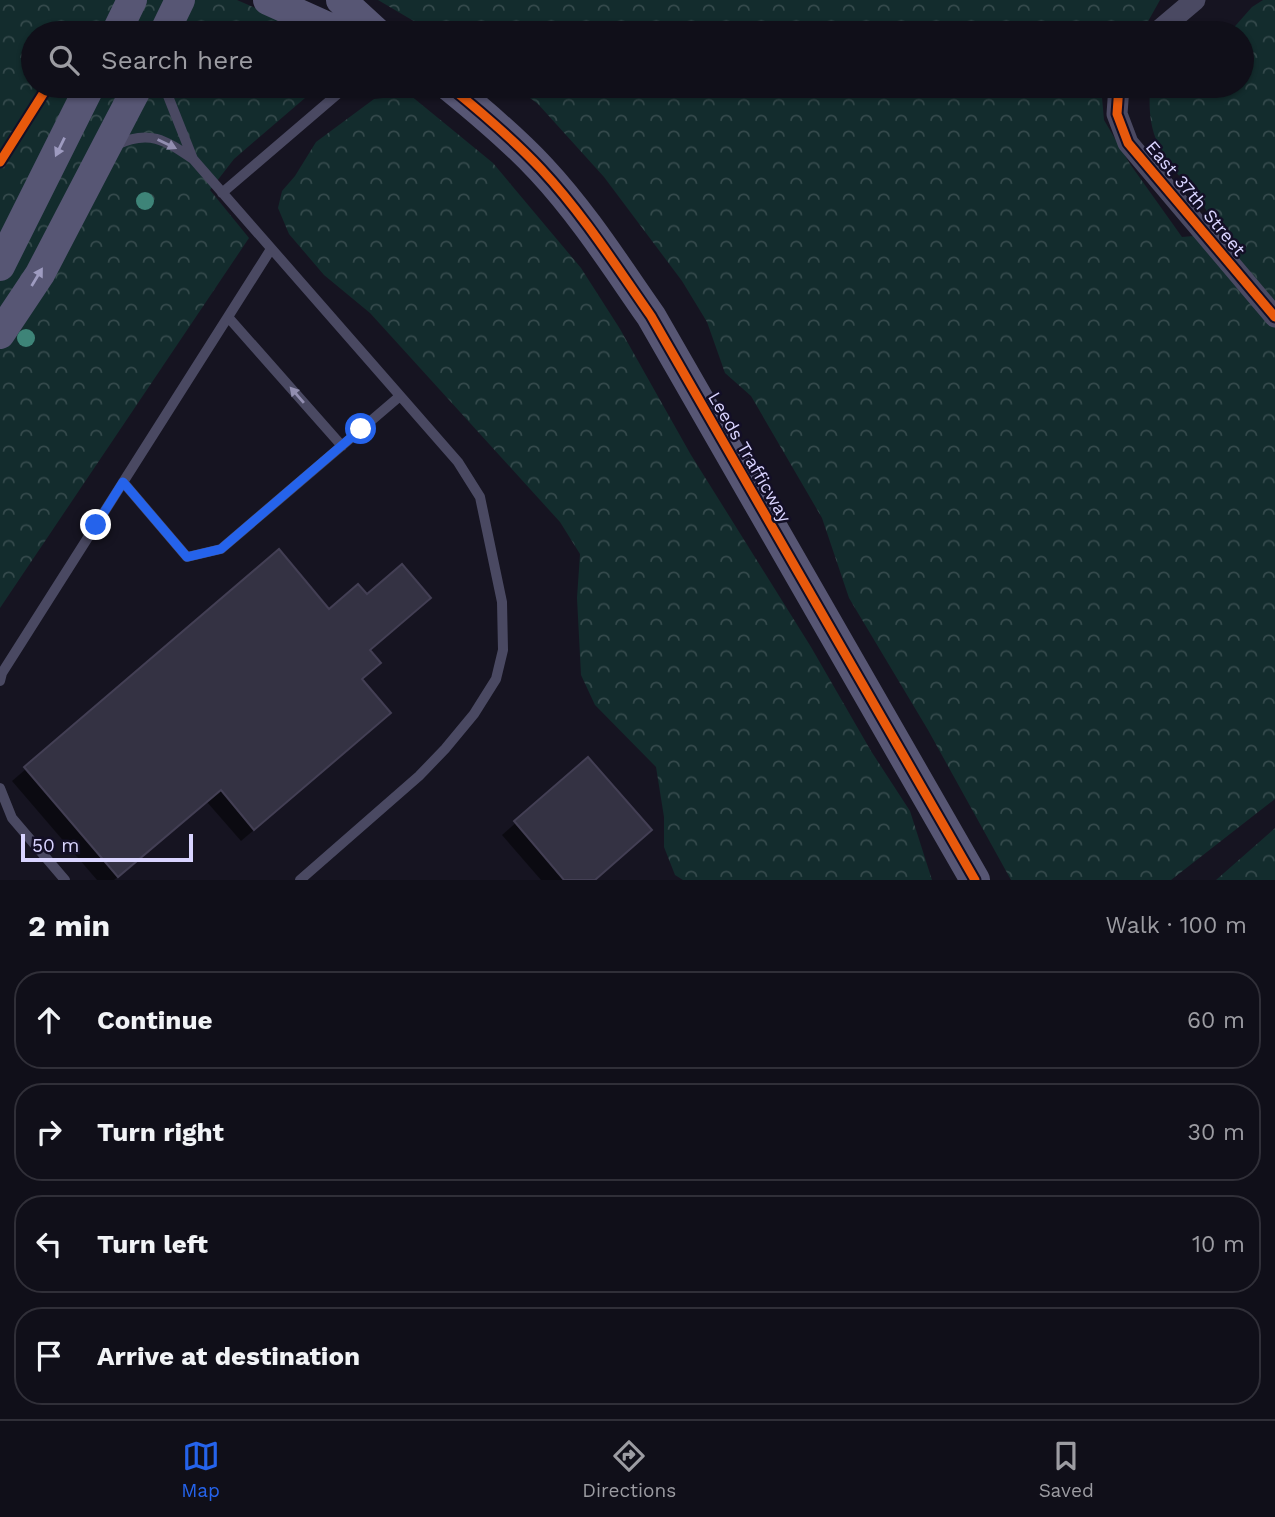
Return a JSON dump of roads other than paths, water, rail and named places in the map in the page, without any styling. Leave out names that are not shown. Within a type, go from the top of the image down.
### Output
[{"type":"main road","points":[[122,21],[132,0]]},
{"type":"main road","points":[[170,21],[180,0]]},
{"type":"main road","points":[[268,0],[316,21]]},
{"type":"main road","points":[[341,0],[364,21]]},
{"type":"main road","points":[[0,266],[84,98]]},
{"type":"main road","points":[[0,334],[40,274],[132,98]]},
{"type":"main road","name":"Leeds Trafficway","points":[[464,98],[487,116],[541,169],[589,227],[651,316],[975,880]]},
{"type":"street","points":[[1170,21],[1195,0]]},
{"type":"street","name":"East 37th Street","points":[[1118,98],[1117,114],[1128,143],[1275,317]]},
{"type":"lane","points":[[169,98],[193,159]]},
{"type":"lane","points":[[222,193],[333,98]]},
{"type":"lane","points":[[104,151],[130,138],[151,136],[171,144],[193,159],[458,462],[480,497],[502,602],[503,650],[496,679],[474,714],[419,776],[300,880]]},
{"type":"lane","points":[[0,681],[2,673],[271,249]]},
{"type":"lane","points":[[228,317],[342,446]]},
{"type":"lane","points":[[123,482],[187,557],[221,549],[400,396]]},
{"type":"lane","points":[[0,788],[12,818],[65,880]]}]
